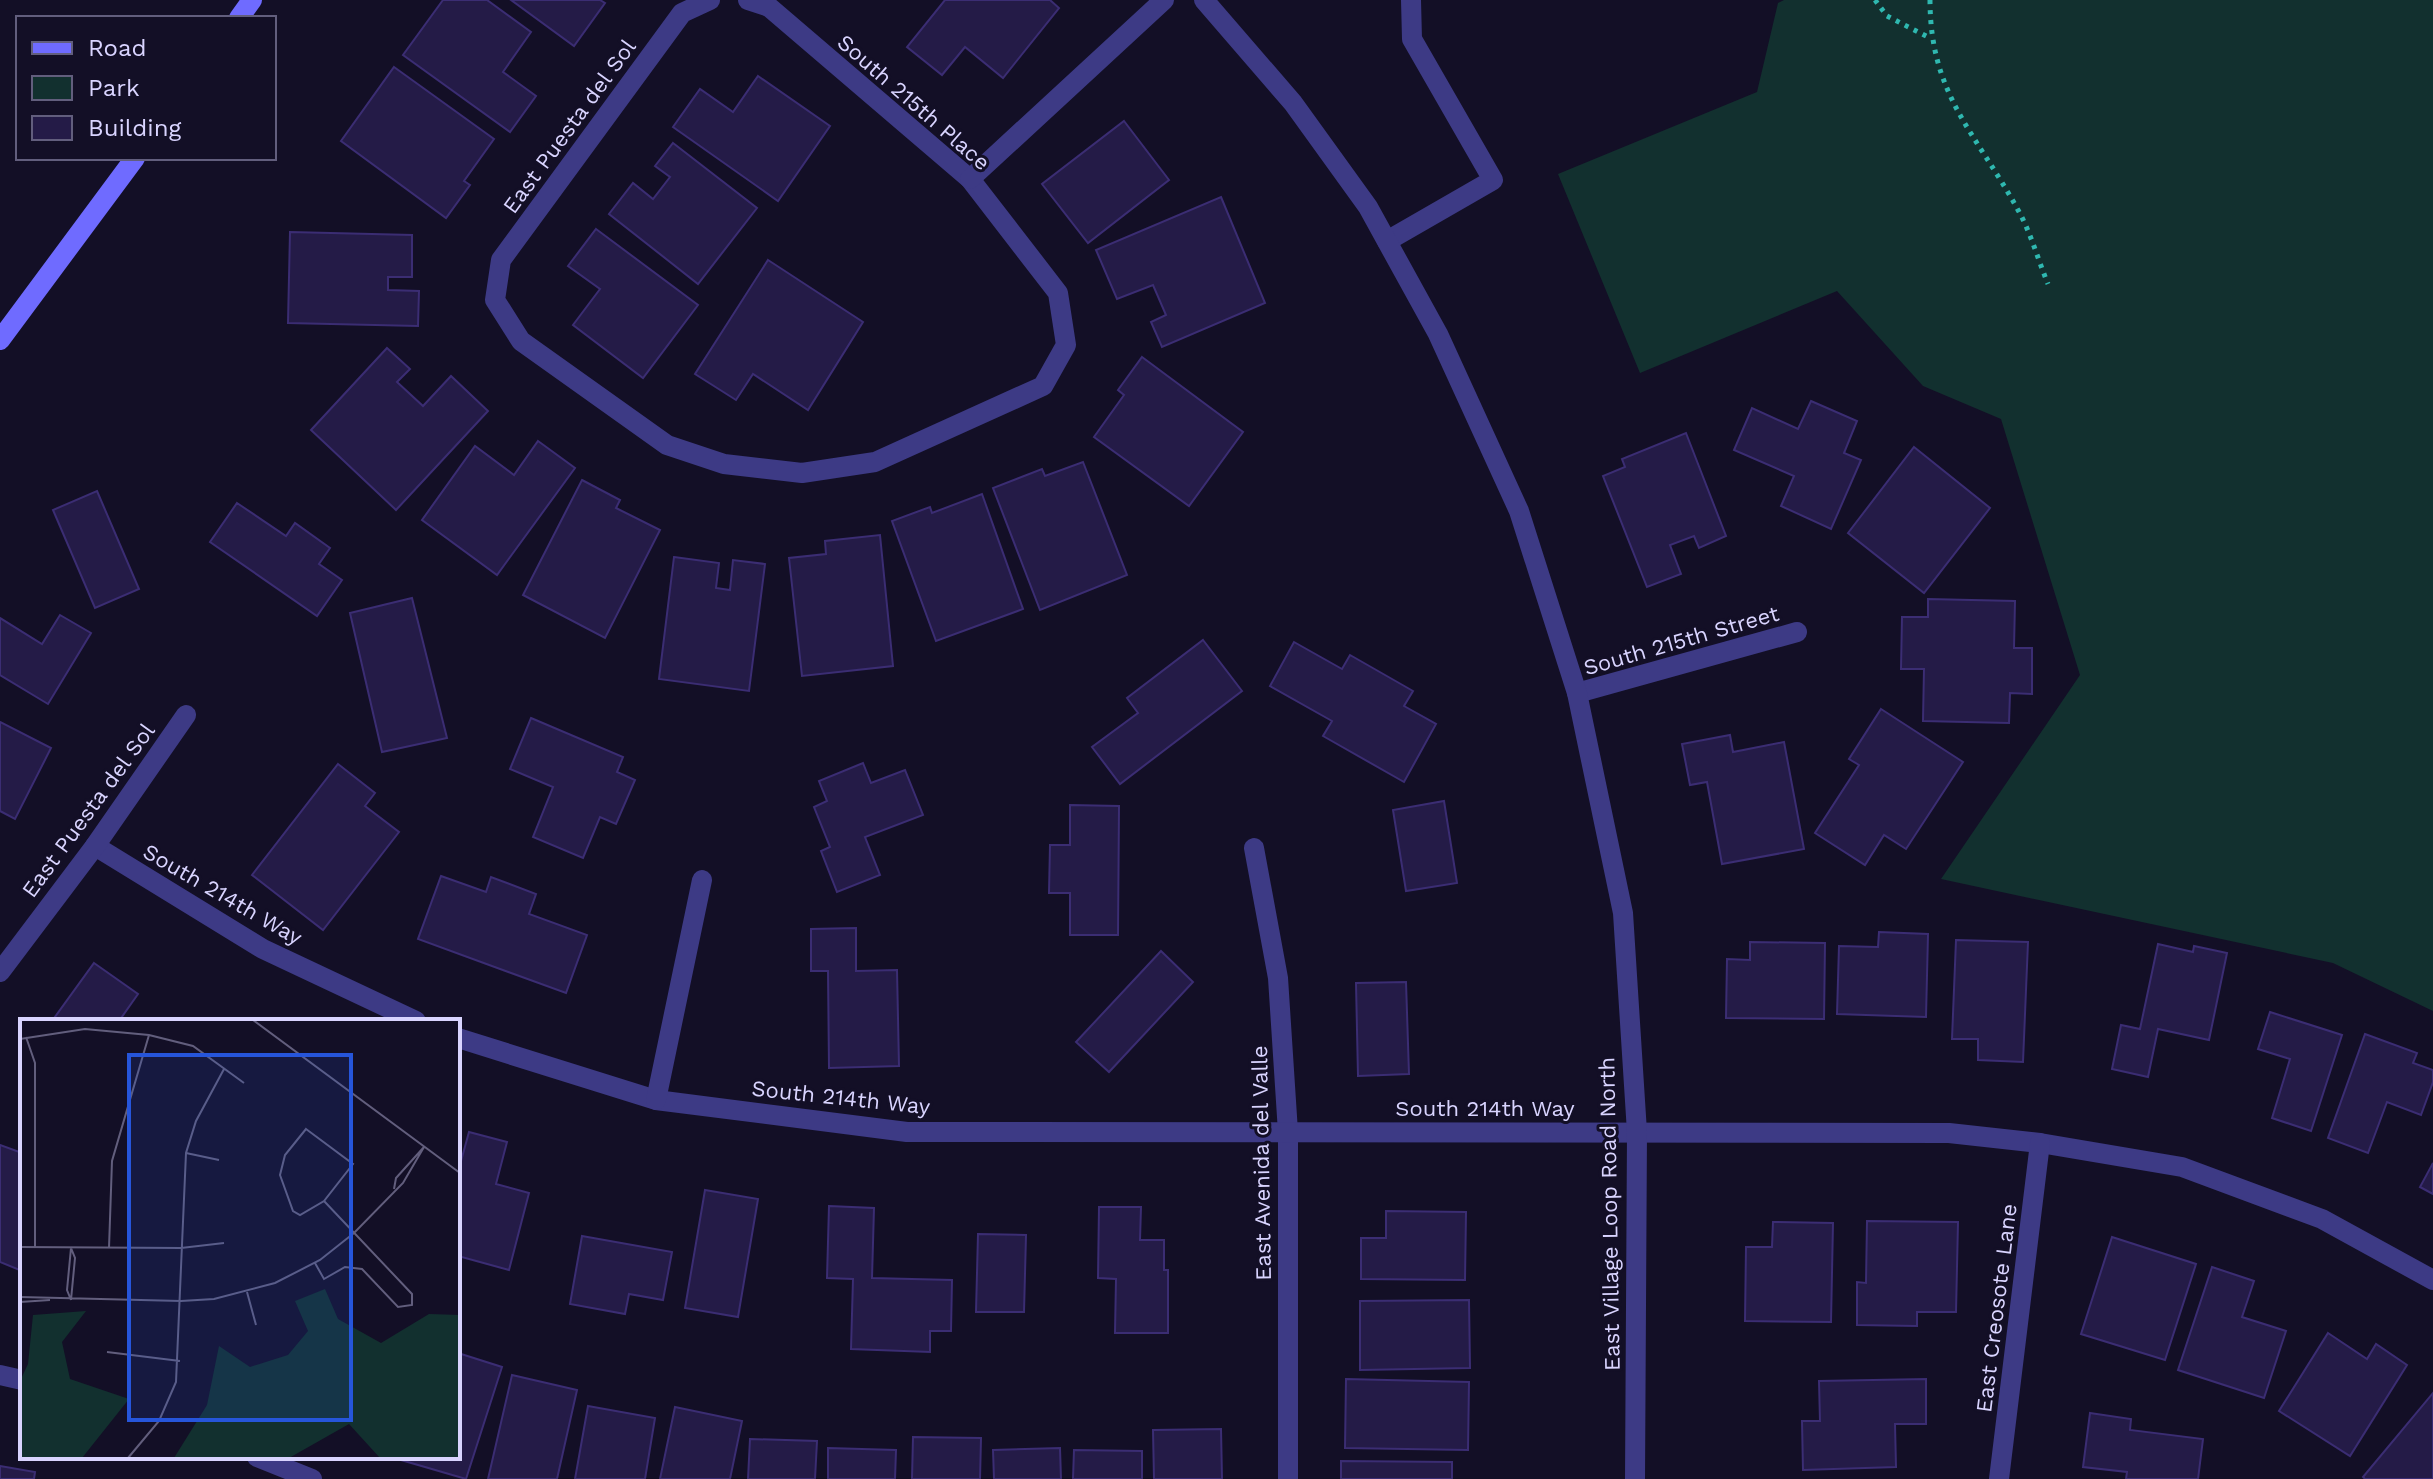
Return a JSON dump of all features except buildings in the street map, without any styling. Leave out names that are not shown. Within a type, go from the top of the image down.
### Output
[{"type":"main road","points":[[0,340],[134,160]]},
{"type":"street","name":"East Puesta del Sol","points":[[710,0],[682,13],[501,260],[495,300],[521,341],[667,445],[724,464],[802,473],[875,462],[1043,386],[1066,345]]},
{"type":"street","name":"South 215th Place","points":[[748,0],[769,7],[970,179],[1058,293],[1066,345]]},
{"type":"street","points":[[970,179],[1164,0]]},
{"type":"street","name":"East Village Loop Road North","points":[[1204,0],[1293,103],[1368,207],[1438,334],[1519,511],[1577,693],[1623,913],[1637,1132],[1635,1479]]},
{"type":"street","points":[[1387,241],[1493,180],[1412,39],[1411,0]]},
{"type":"street","name":"South 215th Street","points":[[1577,693],[1797,632]]},
{"type":"street","name":"East Puesta del Sol","points":[[0,972],[95,846],[186,715]]},
{"type":"street","name":"South 214th Way","points":[[95,846],[263,949],[412,1019]]},
{"type":"street","name":"East Avenida del Valle","points":[[1254,848],[1278,978],[1288,1132],[1288,1479]]},
{"type":"street","points":[[656,1100],[702,880]]},
{"type":"street","name":"South 214th Way","points":[[460,1039],[656,1100],[907,1132],[1949,1133],[2040,1143],[2182,1167],[2322,1219],[2433,1280]]},
{"type":"street","name":"East Creosote Lane","points":[[1999,1479],[2040,1143]]},
{"type":"street","points":[[0,1375],[20,1380]]},
{"type":"street","points":[[262,1459],[312,1479]]},
{"type":"path","points":[[1875,0],[1887,16],[1930,38]]},
{"type":"path","points":[[1930,0],[1930,38],[1946,92],[2019,213],[2048,284]]},
{"type":"green space","points":[[1784,0],[2433,0],[2433,1011],[2333,963],[1941,879],[2080,675],[2001,419],[1923,386],[1837,291],[1640,373],[1558,174],[1757,92],[1778,3]]}]
